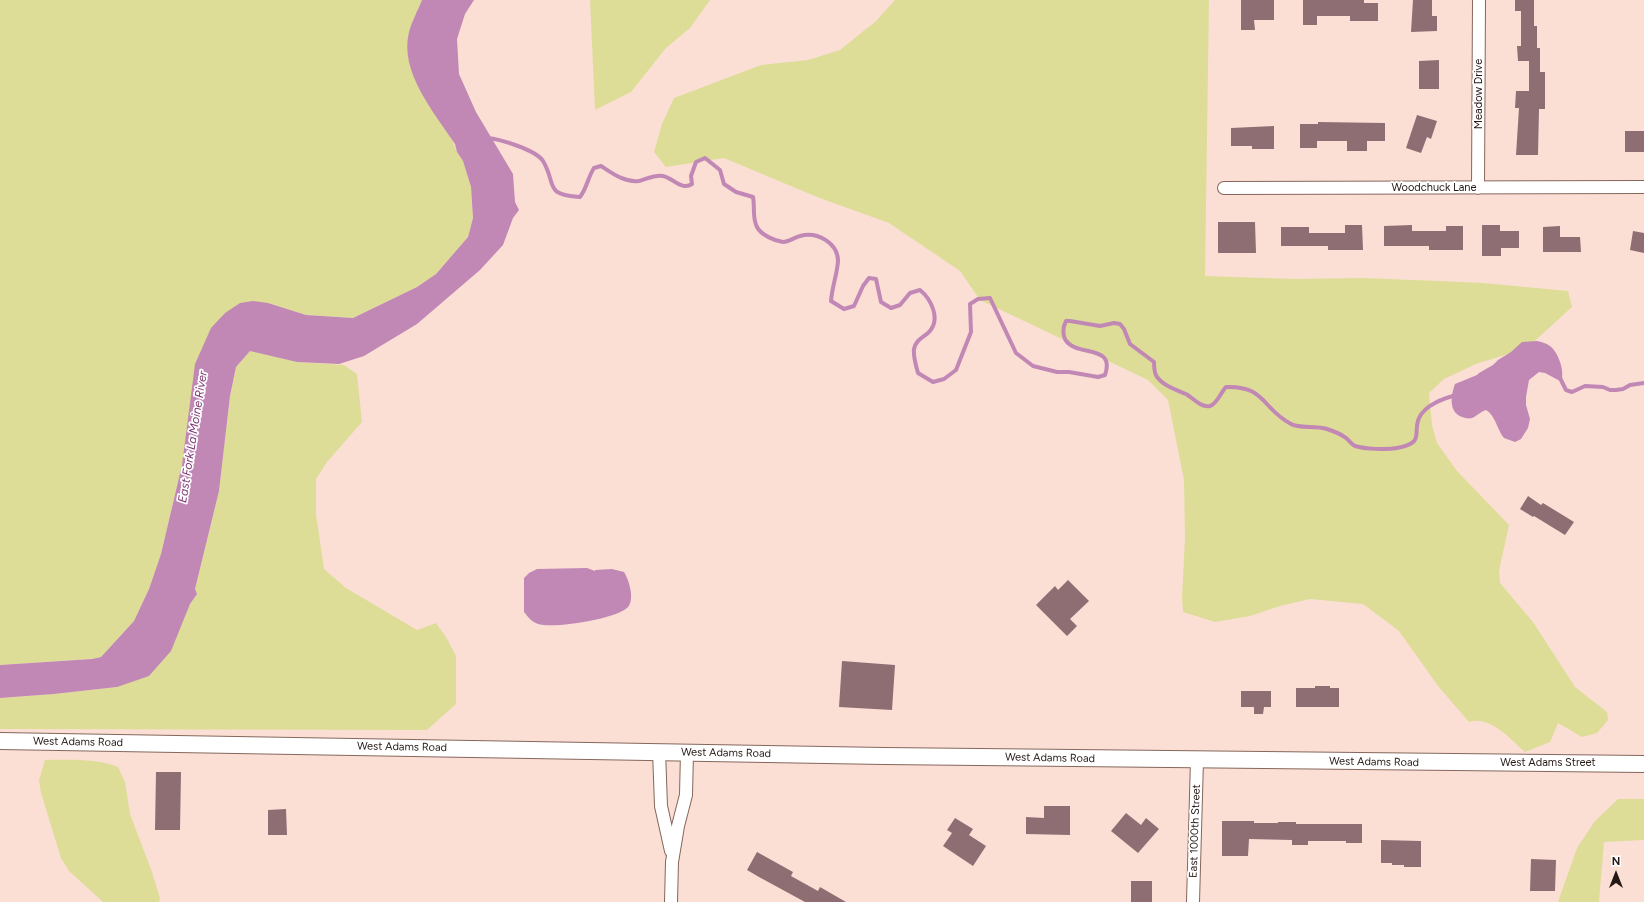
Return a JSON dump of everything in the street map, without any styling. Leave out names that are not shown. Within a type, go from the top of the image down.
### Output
[{"type":"street","name":"Meadow Drive","points":[[1478,188],[1479,0]]},
{"type":"street","name":"Woodchuck Lane","points":[[1224,188],[1644,187]]},
{"type":"street","name":"West Adams Road","points":[[0,740],[1452,763]]},
{"type":"street","points":[[659,751],[661,806],[672,862]]},
{"type":"street","points":[[671,902],[672,862],[678,826],[686,795],[687,752]]},
{"type":"street","name":"East 1000th Street","points":[[1192,902],[1197,760]]},
{"type":"street","name":"West Adams Street","points":[[1452,763],[1644,764]]},
{"type":"green space","points":[[0,0],[422,0],[409,32],[457,152],[463,161],[471,187],[473,218],[468,237],[436,274],[417,287],[353,318],[306,315],[268,303],[182,465],[161,554],[149,589],[134,621],[101,657],[92,659],[0,665]]},
{"type":"green space","points":[[590,0],[710,0],[690,28],[666,48],[631,92],[595,110]]},
{"type":"green space","points":[[895,0],[1209,0],[1205,276],[1296,279],[1363,278],[1439,281],[1483,283],[1568,291],[1572,307],[1527,348],[1476,364],[1444,379],[1429,393],[1432,425],[1437,443],[1457,471],[1509,525],[1499,571],[1500,583],[1533,622],[1575,687],[1607,712],[1608,720],[1597,733],[1582,737],[1558,723],[1550,742],[1525,752],[1492,725],[1477,721],[1469,722],[1438,686],[1399,631],[1363,604],[1310,599],[1280,606],[1250,616],[1215,622],[1183,612],[1182,597],[1185,538],[1184,480],[1168,400],[1148,380],[980,300],[960,271],[889,223],[817,197],[724,158],[666,167],[654,152],[662,124],[674,98],[761,65],[808,60],[840,50],[876,21]]},
{"type":"green space","points":[[251,350],[297,362],[344,365],[357,374],[362,422],[327,462],[316,479],[316,514],[324,569],[346,588],[417,630],[436,623],[446,637],[456,656],[456,704],[427,730],[0,729],[0,698],[117,687],[190,604],[197,594],[195,589],[219,491],[230,396],[236,367]]},
{"type":"green space","points":[[45,760],[91,761],[118,767],[125,782],[130,814],[152,872],[160,898],[159,902],[103,902],[69,871],[61,858],[41,793],[39,780]]},
{"type":"green space","points":[[1618,799],[1644,799],[1644,840],[1604,842],[1599,902],[1558,902],[1577,848],[1595,821]]},
{"type":"water","name":"East Fork La Moine River","points":[[422,0],[474,0],[465,14],[457,39],[459,74],[476,112],[513,174],[515,202],[519,210],[513,218],[503,245],[480,270],[417,324],[364,356],[339,364],[297,362],[250,351],[236,367],[230,396],[219,491],[195,589],[197,594],[190,604],[171,651],[149,676],[117,687],[0,698],[0,665],[92,659],[101,657],[134,621],[149,589],[161,554],[182,465],[195,364],[211,328],[225,313],[240,303],[253,301],[268,303],[306,315],[353,318],[417,287],[436,274],[468,237],[473,218],[471,187],[463,161],[457,152],[455,144],[420,91],[409,62],[407,47],[409,32]]},
{"type":"water","points":[[1537,341],[1548,345],[1556,352],[1561,366],[1562,379],[1560,381],[1545,373],[1539,372],[1529,380],[1526,405],[1530,419],[1528,428],[1521,439],[1515,442],[1504,438],[1494,419],[1486,410],[1470,418],[1462,417],[1454,411],[1452,393],[1455,384],[1477,375],[1493,365],[1522,342]]},
{"type":"water","points":[[587,568],[595,571],[612,569],[624,572],[628,580],[631,595],[630,604],[628,607],[622,611],[599,619],[557,625],[538,624],[532,621],[524,612],[524,578],[529,573],[537,569]]},
{"type":"building","points":[[1241,0],[1274,0],[1274,20],[1254,20],[1255,30],[1241,30]]},
{"type":"building","points":[[1303,0],[1364,0],[1364,3],[1378,3],[1378,21],[1350,21],[1350,16],[1317,16],[1317,25],[1303,25]]},
{"type":"building","points":[[1413,0],[1432,0],[1432,16],[1437,16],[1437,31],[1411,32]]},
{"type":"building","points":[[1515,0],[1534,0],[1534,26],[1537,26],[1537,48],[1540,48],[1540,72],[1545,72],[1545,109],[1539,109],[1538,155],[1516,155],[1519,108],[1515,108],[1516,91],[1529,91],[1529,61],[1518,61],[1517,46],[1521,46],[1521,11],[1515,11]]},
{"type":"building","points":[[1439,60],[1439,89],[1419,89],[1419,61]]},
{"type":"building","points":[[1417,115],[1437,121],[1431,139],[1427,137],[1421,153],[1406,148]]},
{"type":"building","points":[[1318,122],[1385,123],[1385,141],[1367,141],[1367,151],[1347,151],[1347,141],[1317,141],[1317,148],[1300,148],[1300,124],[1318,124]]},
{"type":"building","points":[[1274,126],[1274,149],[1252,149],[1252,146],[1231,146],[1231,128]]},
{"type":"building","points":[[1625,131],[1644,131],[1644,152],[1625,152]]},
{"type":"building","points":[[1218,222],[1255,222],[1256,253],[1218,253]]},
{"type":"building","points":[[1345,225],[1362,225],[1363,250],[1328,250],[1328,246],[1281,246],[1281,227],[1309,227],[1309,233],[1345,233]]},
{"type":"building","points":[[1412,225],[1412,231],[1446,231],[1446,226],[1463,226],[1463,250],[1429,250],[1429,246],[1384,246],[1384,226]]},
{"type":"building","points":[[1482,225],[1500,225],[1500,231],[1519,231],[1519,248],[1501,248],[1501,256],[1482,256]]},
{"type":"building","points":[[1560,226],[1560,237],[1580,237],[1581,252],[1543,252],[1543,227]]},
{"type":"building","points":[[1633,231],[1644,233],[1644,253],[1630,250]]},
{"type":"building","points":[[1528,496],[1541,505],[1543,503],[1574,522],[1565,535],[1520,509]]},
{"type":"building","points":[[1068,580],[1089,601],[1070,619],[1077,626],[1067,636],[1036,605],[1055,586],[1058,590]]},
{"type":"building","points":[[842,661],[895,665],[892,710],[839,707]]},
{"type":"building","points":[[1315,686],[1330,686],[1330,688],[1339,688],[1339,707],[1296,707],[1296,688],[1315,688]]},
{"type":"building","points":[[1241,691],[1271,691],[1271,707],[1264,707],[1263,714],[1254,714],[1254,707],[1241,707]]},
{"type":"building","points":[[156,772],[181,772],[180,830],[155,830]]},
{"type":"building","points":[[1044,806],[1070,806],[1070,835],[1026,834],[1026,817],[1044,818]]},
{"type":"building","points":[[286,809],[287,835],[268,835],[268,810]]},
{"type":"building","points":[[1126,813],[1141,825],[1146,818],[1159,829],[1138,853],[1111,831]]},
{"type":"building","points":[[955,818],[973,829],[969,835],[986,846],[973,866],[943,846],[952,833],[947,830]]},
{"type":"building","points":[[1222,821],[1254,821],[1254,823],[1296,822],[1296,824],[1362,824],[1362,843],[1346,843],[1346,841],[1308,841],[1308,845],[1292,845],[1292,840],[1249,839],[1248,856],[1222,856]]},
{"type":"building","points":[[1381,840],[1421,841],[1421,867],[1404,867],[1404,865],[1381,863]]},
{"type":"building","points":[[757,852],[793,872],[791,876],[818,891],[820,887],[846,902],[805,902],[759,877],[747,870]]},
{"type":"building","points":[[1531,859],[1556,860],[1555,891],[1530,891]]},
{"type":"building","points":[[1131,881],[1152,881],[1152,902],[1131,902]]},
{"type":"waterway","points":[[487,138],[500,140],[526,149],[539,157],[547,169],[553,187],[556,191],[568,196],[580,197],[594,168],[601,166],[624,179],[639,181],[654,176],[660,176],[667,177],[681,185],[688,186],[692,184],[691,176],[696,162],[705,158],[720,170],[724,184],[736,192],[753,197],[755,224],[765,235],[783,242],[800,236],[813,235],[830,244],[837,255],[838,261],[831,301],[844,309],[854,306],[863,286],[869,278],[876,279],[881,302],[891,308],[900,305],[910,293],[920,290],[931,304],[935,316],[932,328],[916,343],[914,355],[918,373],[933,382],[944,379],[956,370],[971,332],[970,304],[978,299],[990,298],[1016,353],[1033,366],[1057,372],[1069,372],[1098,377],[1105,375],[1107,365],[1105,359],[1093,352],[1070,345],[1064,336],[1064,325],[1066,321],[1100,326],[1114,323],[1120,324],[1124,329],[1130,344],[1154,362],[1155,374],[1163,383],[1186,394],[1203,406],[1212,405],[1226,387],[1249,390],[1262,399],[1281,418],[1291,424],[1327,429],[1342,435],[1355,446],[1359,447],[1393,449],[1412,443],[1415,440],[1417,424],[1422,413],[1430,406],[1441,400],[1457,395]]},
{"type":"waterway","points":[[1559,376],[1566,390],[1572,392],[1585,386],[1603,387],[1610,390],[1616,390],[1623,389],[1630,385],[1644,383]]}]
